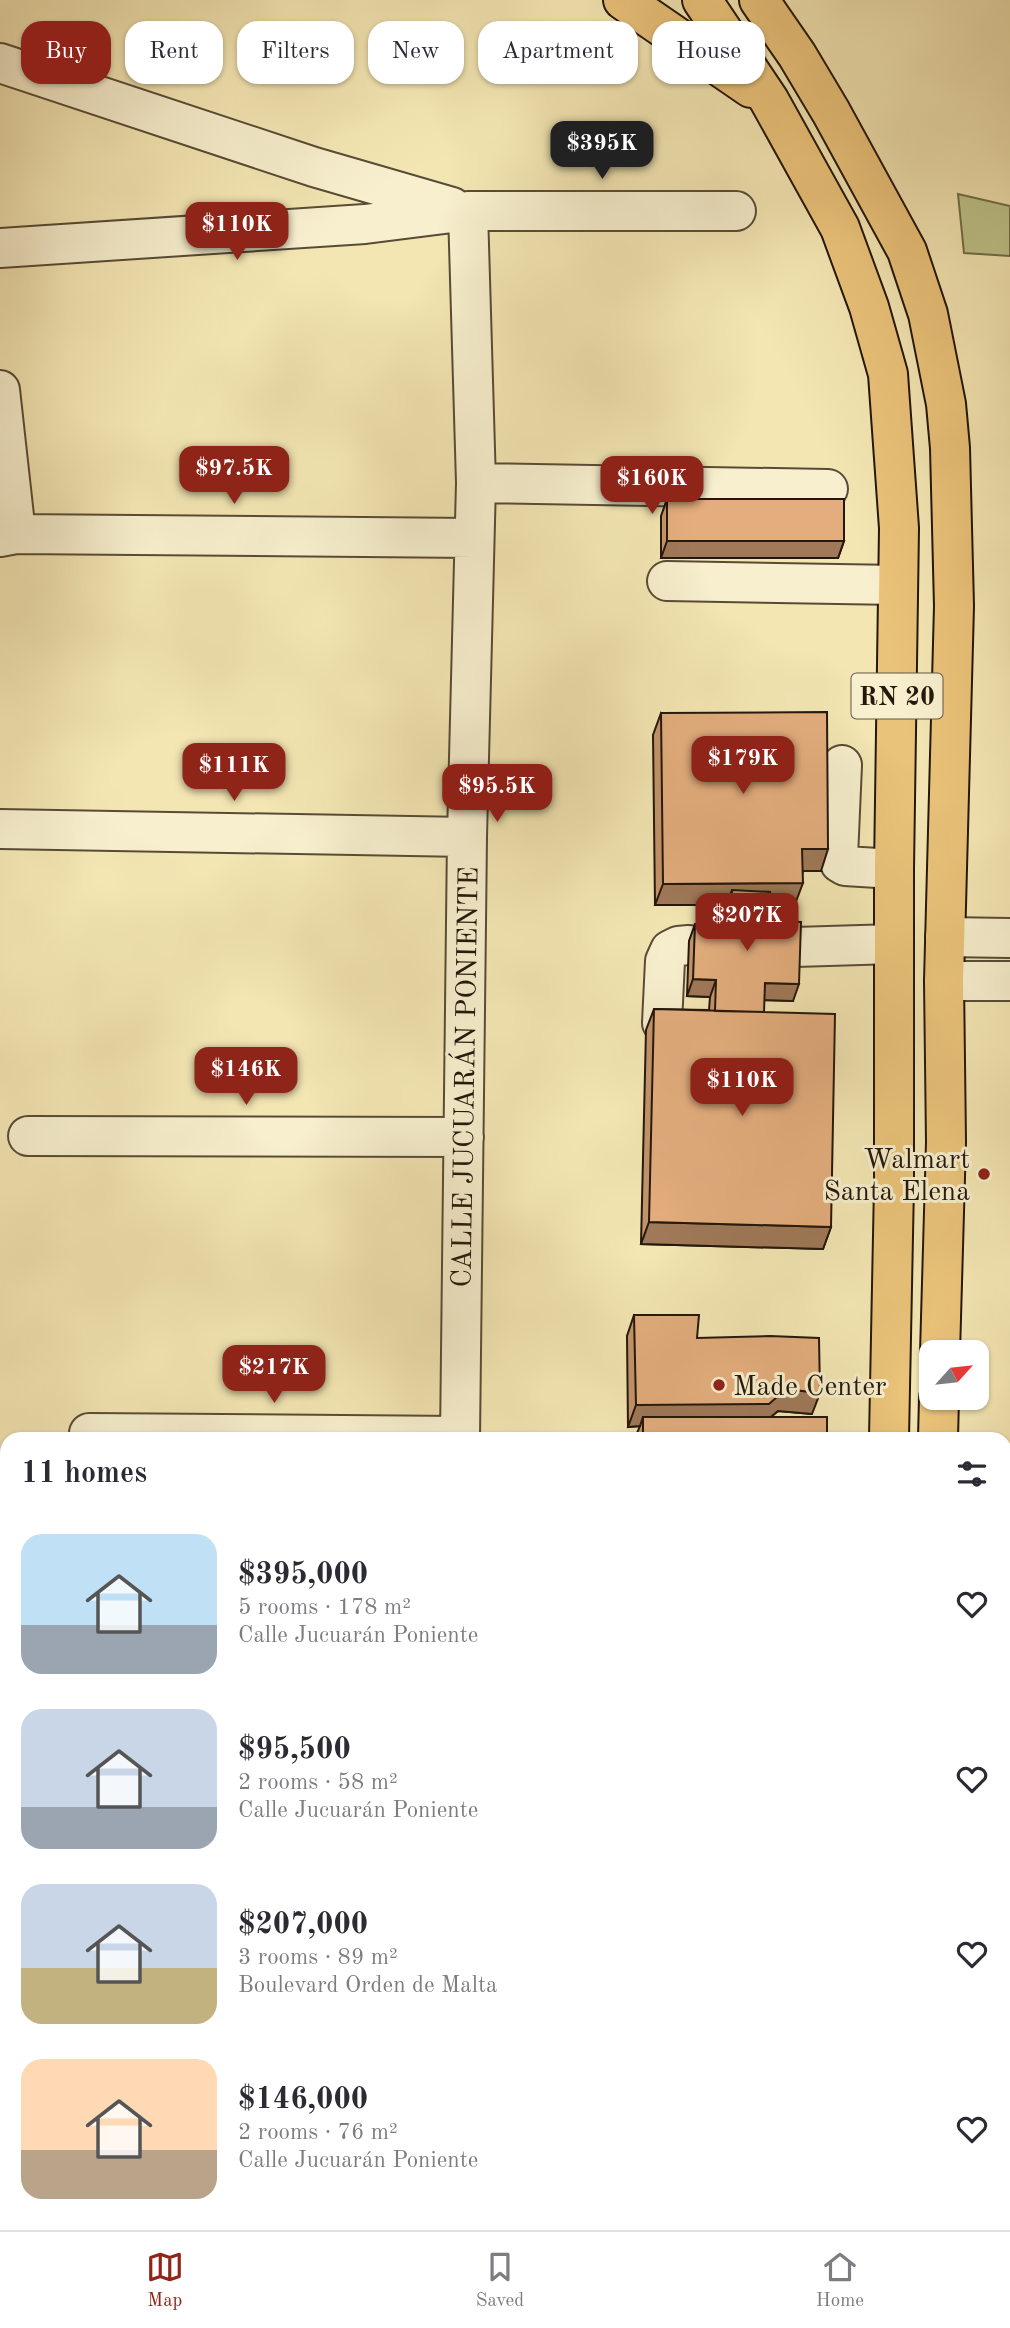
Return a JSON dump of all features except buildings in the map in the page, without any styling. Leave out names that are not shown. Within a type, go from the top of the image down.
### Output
[{"type":"highway","points":[[623,0],[769,100]]},
{"type":"highway","name":"RN 20","points":[[702,0],[769,100],[841,228],[869,307],[888,374],[899,528],[894,869],[894,1185],[888,1432]]},
{"type":"highway","name":"RN 20","points":[[759,0],[797,55],[864,169],[907,251],[928,314],[946,404],[953,522],[954,607],[944,981],[946,1142],[940,1340]]},
{"type":"highway","points":[[938,1432],[939,1410]]},
{"type":"street","points":[[0,63],[314,167],[468,211]]},
{"type":"street","points":[[0,248],[365,224],[468,211],[736,211]]},
{"type":"street","name":"CALLE JUCUARÁN PONIENTE","points":[[460,1432],[467,837],[473,538],[477,483],[468,211]]},
{"type":"street","points":[[0,390],[8,535],[473,538]]},
{"type":"street","points":[[477,483],[828,489]]},
{"type":"street","points":[[667,581],[898,584]]},
{"type":"street","points":[[842,765],[838,857],[840,863],[845,866],[894,869]]},
{"type":"street","points":[[0,830],[467,837]]},
{"type":"street","points":[[945,937],[1010,938]]},
{"type":"street","points":[[795,947],[894,944]]},
{"type":"street","points":[[662,1023],[666,961],[670,950],[678,946],[689,946]]},
{"type":"street","points":[[944,981],[1010,981]]},
{"type":"street","points":[[28,1136],[464,1137]]},
{"type":"green space","points":[[958,194],[1010,206],[1010,256],[964,253]]},
{"type":"place","name":"Walmart Santa Elena","points":[[984,1174]]},
{"type":"place","name":"Made Center","points":[[719,1385]]}]
